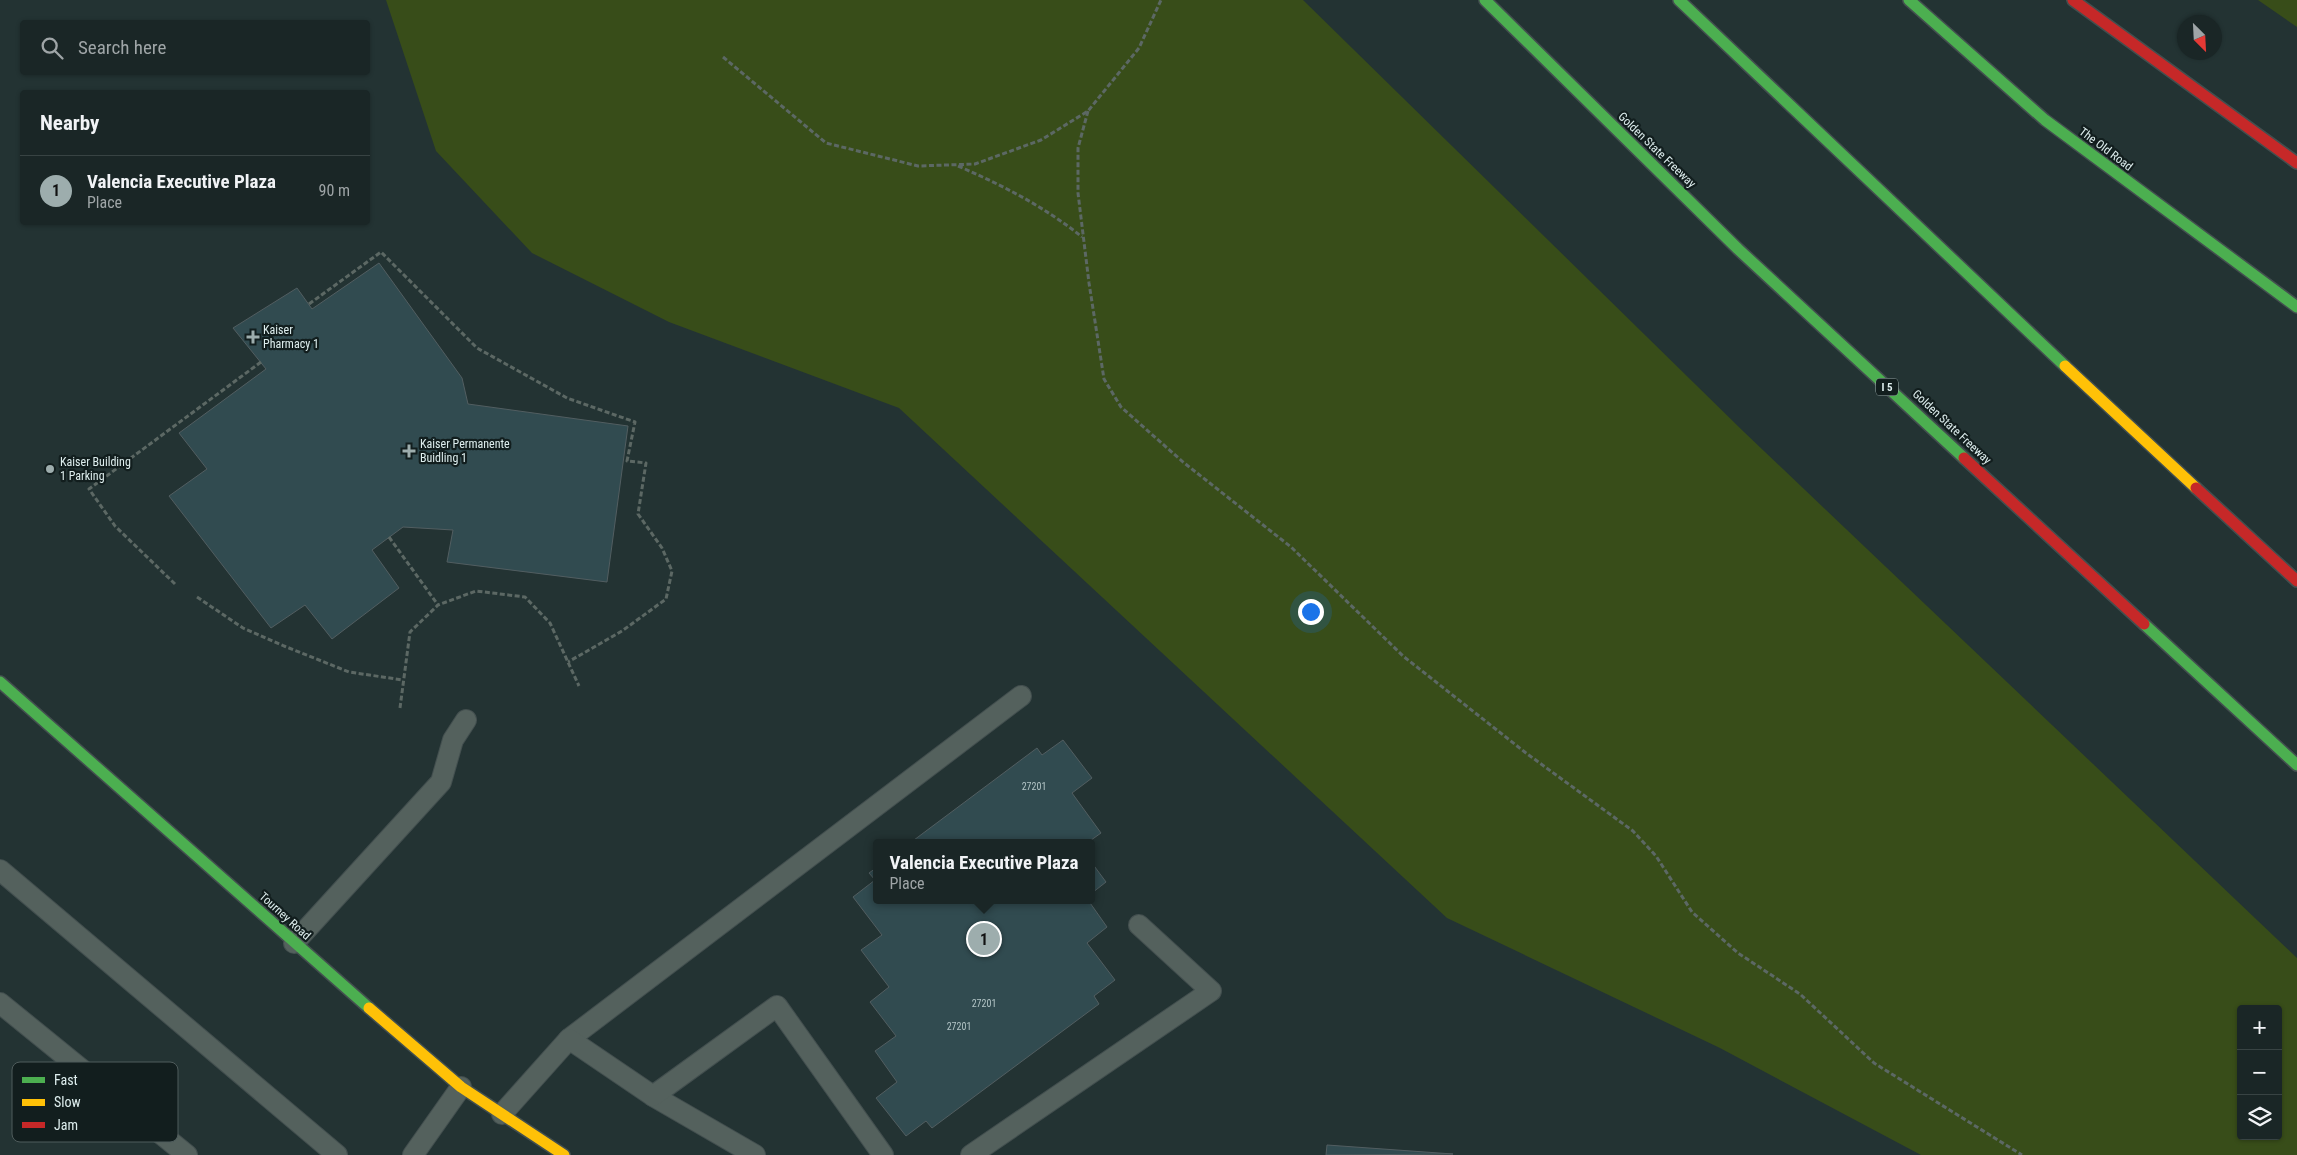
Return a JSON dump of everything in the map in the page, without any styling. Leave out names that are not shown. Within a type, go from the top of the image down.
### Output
[{"type":"main road","name":"Golden State Freeway","points":[[1485,0],[1738,249],[2297,765]]},
{"type":"main road","points":[[1679,0],[1837,154],[2041,346],[2297,581]]},
{"type":"main road","name":"The Old Road","points":[[1909,0],[2045,120],[2154,203],[2297,307]]},
{"type":"main road","points":[[2073,0],[2297,163]]},
{"type":"main road","name":"Tourney Road","points":[[1,685],[461,1087],[564,1155]]},
{"type":"lane","points":[[502,1114],[569,1039],[1021,696]]},
{"type":"lane","points":[[294,943],[441,782],[453,740],[466,720]]},
{"type":"lane","points":[[0,870],[336,1155]]},
{"type":"lane","points":[[971,1155],[1211,991],[1139,925]]},
{"type":"lane","points":[[0,1003],[73,1062]]},
{"type":"lane","points":[[653,1096],[778,1006],[883,1155]]},
{"type":"lane","points":[[569,1039],[653,1096],[755,1155]]},
{"type":"lane","points":[[413,1155],[461,1087]]},
{"type":"lane","points":[[171,1142],[187,1155]]},
{"type":"path","points":[[723,57],[826,143],[918,166],[975,164],[1041,140],[1088,111],[1139,48],[1161,0]]},
{"type":"path","points":[[1088,111],[1078,148],[1078,193],[1083,238],[1104,379],[1121,407],[1183,462],[1291,547],[1403,656],[1526,753],[1633,832],[1656,856],[1692,912],[1738,953],[1800,994],[1874,1063],[2022,1155]]},
{"type":"path","points":[[955,165],[1023,197],[1052,214],[1083,238]]},
{"type":"path","points":[[309,304],[381,252],[477,348],[567,398],[635,422],[627,461],[646,463],[638,514],[662,548],[672,571],[666,600],[622,631],[568,662]]},
{"type":"path","points":[[175,584],[115,526],[89,489],[261,362]]},
{"type":"path","points":[[389,537],[438,605]]},
{"type":"path","points":[[400,708],[410,632],[438,605],[476,591],[525,597],[550,623],[579,686]]},
{"type":"path","points":[[197,597],[243,628],[284,646],[349,672],[403,680]]},
{"type":"green space","points":[[386,0],[1303,0],[1744,432],[2297,958],[2297,1155],[1921,1155],[1720,1048],[1447,918],[899,408],[669,322],[532,253],[436,151]]},
{"type":"green space","points":[[2258,0],[2297,0],[2297,27]]},
{"type":"building","name":"Kaiser Permanente Buidling 1","points":[[379,263],[462,378],[468,404],[628,426],[607,582],[447,562],[453,530],[403,527],[372,550],[399,588],[332,639],[305,605],[271,628],[169,496],[207,469],[179,433],[266,369],[233,328],[297,288],[312,309]]},
{"type":"building","points":[[1063,740],[1092,778],[1072,793],[1101,833],[1093,839],[915,839],[1037,748],[1042,755]]},
{"type":"building","points":[[1095,867],[1106,882],[1095,891]]},
{"type":"building","points":[[873,882],[873,904],[1091,904],[1107,927],[1087,943],[1115,980],[1094,996],[1099,1004],[932,1128],[926,1121],[906,1136],[876,1098],[897,1082],[875,1051],[896,1036],[870,1002],[889,987],[861,950],[882,935],[853,897]]},
{"type":"building","points":[[1327,1145],[1453,1154],[1326,1155]]},
{"type":"traffic: fast","points":[[1485,0],[1738,249],[1964,458]]},
{"type":"traffic: fast","points":[[1679,0],[2065,366]]},
{"type":"traffic: fast","points":[[1909,0],[2045,120],[2297,307]]},
{"type":"traffic: fast","points":[[2144,624],[2297,765]]},
{"type":"traffic: fast","points":[[0,682],[369,1008]]},
{"type":"traffic: slow","points":[[2065,366],[2196,488]]},
{"type":"traffic: slow","points":[[369,1008],[461,1087],[564,1155]]},
{"type":"traffic: jam","points":[[2073,0],[2297,163]]},
{"type":"traffic: jam","points":[[1964,458],[2144,624]]},
{"type":"traffic: jam","points":[[2196,488],[2297,581]]},
{"type":"place","name":"Kaiser Pharmacy 1","points":[[253,337]]},
{"type":"place","name":"Kaiser Permanente Buidling 1","points":[[409,451]]},
{"type":"place","name":"Kaiser Building 1 Parking","points":[[50,469]]},
{"type":"place","name":"Valencia Executive Plaza","points":[[984,939]]}]
